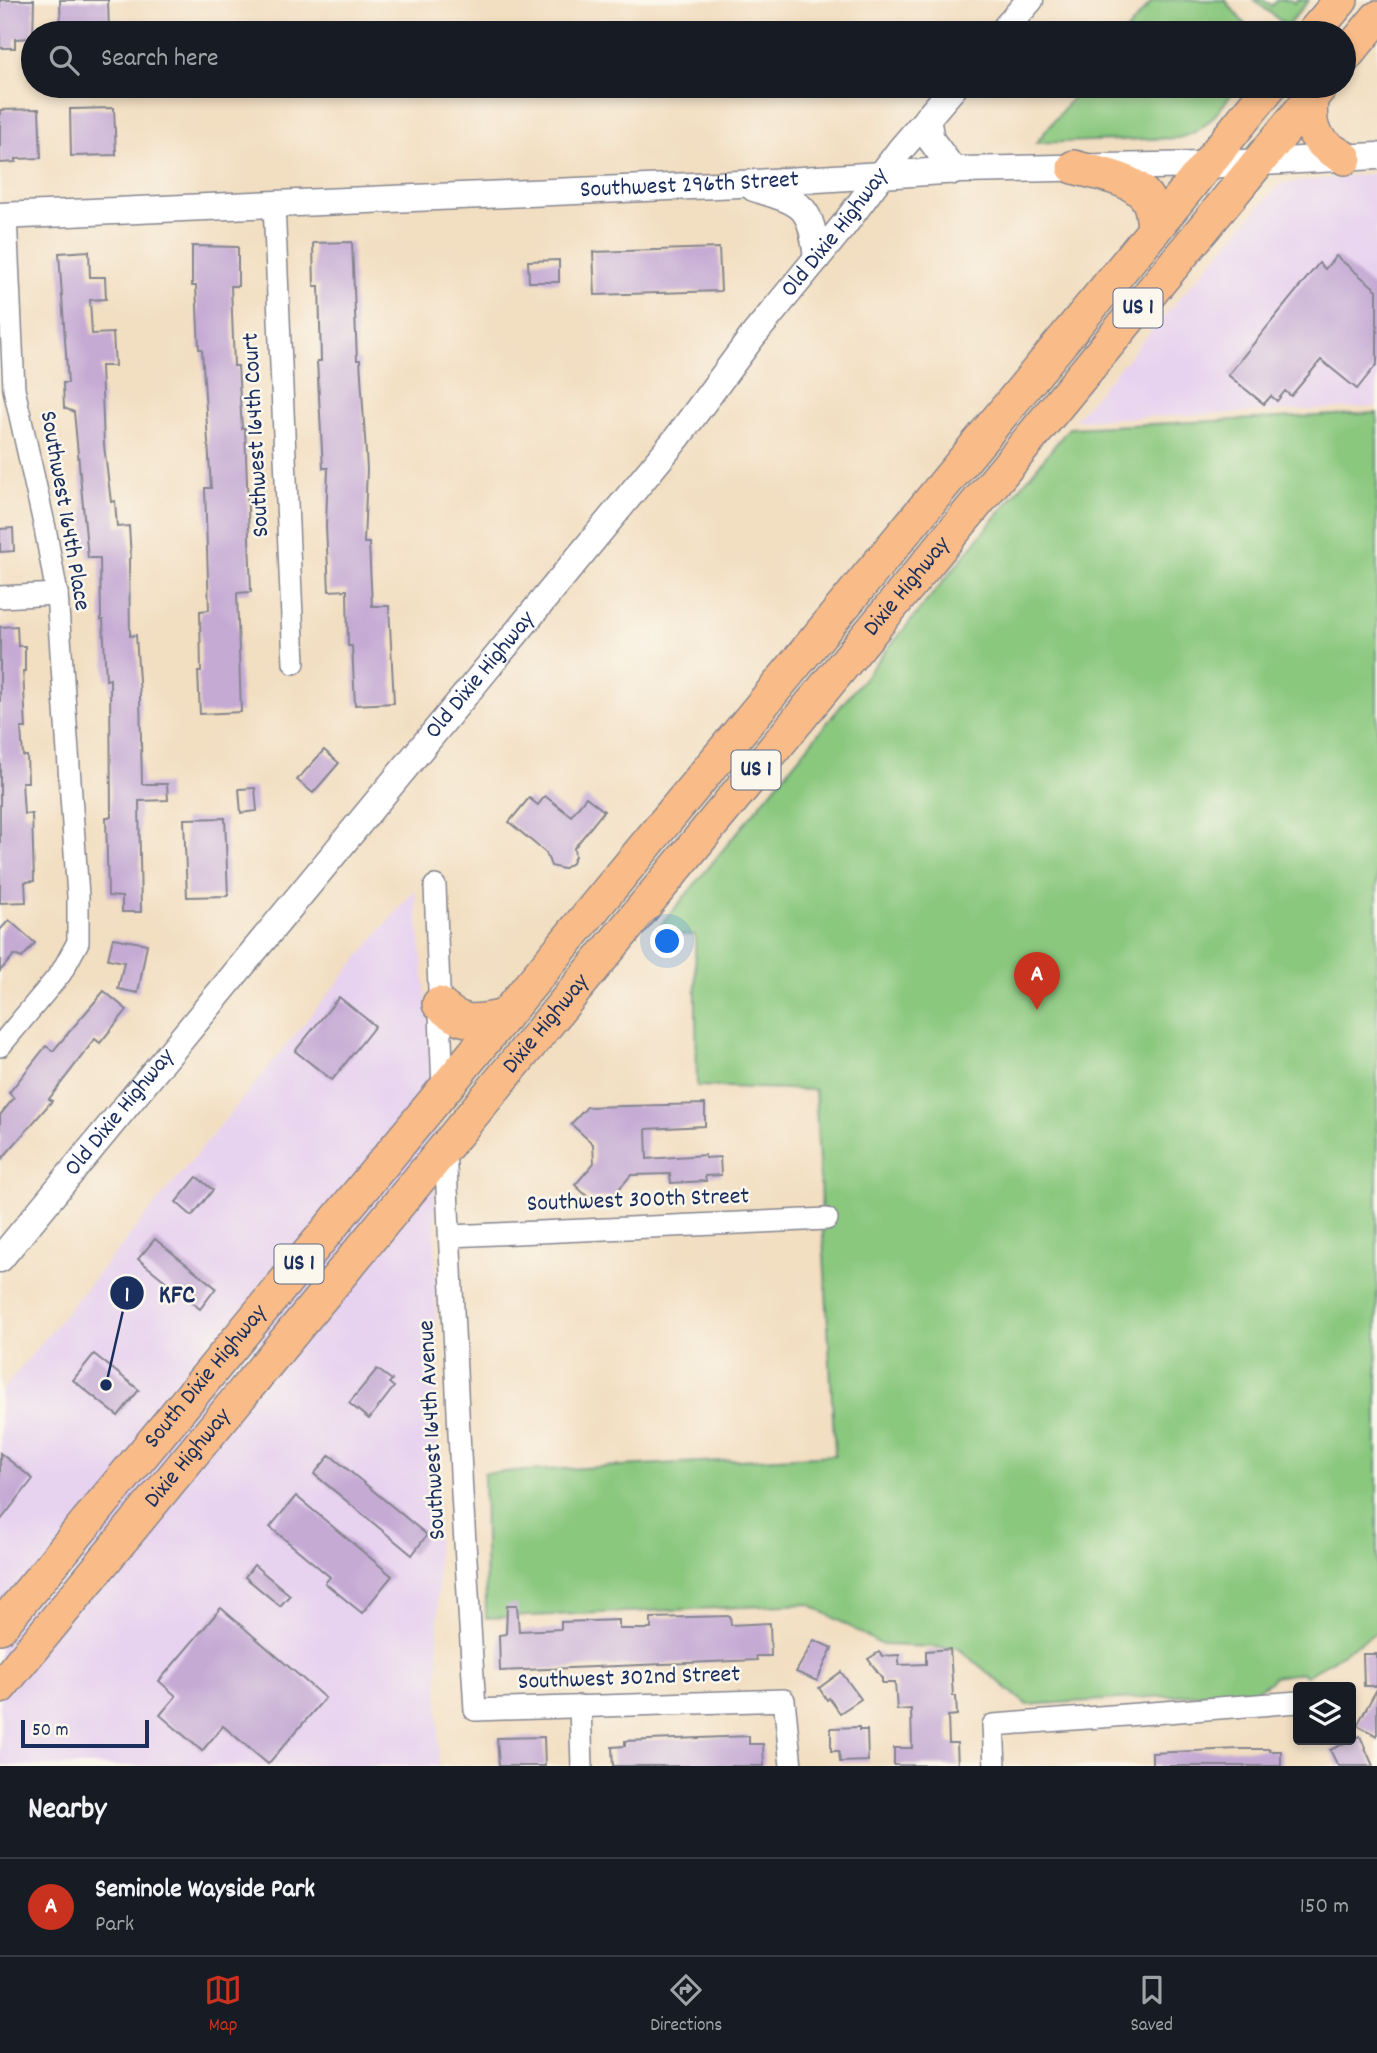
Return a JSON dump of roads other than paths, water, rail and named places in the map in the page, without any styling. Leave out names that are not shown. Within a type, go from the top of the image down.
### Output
[{"type":"highway","points":[[1323,21],[1341,0]]},
{"type":"highway","points":[[1347,21],[1365,0]]},
{"type":"highway","points":[[1356,43],[1377,18]]},
{"type":"highway","name":"Dixie Highway","points":[[570,936],[1260,98]]},
{"type":"highway","points":[[1258,163],[1260,132],[1265,121],[1298,98]]},
{"type":"highway","points":[[1309,98],[1313,133],[1322,145],[1361,157]]},
{"type":"highway","name":"Dixie Highway","points":[[445,1148],[1258,163]]},
{"type":"highway","points":[[1018,453],[1041,399],[1192,213],[1204,165]]},
{"type":"highway","points":[[1074,167],[1130,184],[1143,192],[1152,210],[1154,230]]},
{"type":"highway","points":[[862,642],[856,635],[860,613],[968,485],[988,428]]},
{"type":"highway","points":[[685,856],[708,800],[823,657],[824,645],[818,634]]},
{"type":"highway","name":"South Dixie Highway","points":[[85,1523],[570,936]]},
{"type":"highway","points":[[439,1004],[459,1020],[477,1021],[512,1008],[514,1034],[471,1084],[450,1114],[445,1148]]},
{"type":"highway","points":[[374,1231],[377,1200],[415,1152],[434,1120],[443,1090]]},
{"type":"highway","name":"US 1","points":[[374,1231],[445,1148]]},
{"type":"highway","name":"Dixie Highway","points":[[0,1686],[374,1231]]},
{"type":"highway","points":[[0,1656],[62,1580],[85,1523]]},
{"type":"highway","name":"US 1","points":[[0,1627],[85,1523]]},
{"type":"street","points":[[1012,21],[1030,0]]},
{"type":"street","name":"Old Dixie Highway","points":[[0,1259],[677,438],[752,337],[944,98]]},
{"type":"street","points":[[927,118],[931,140],[954,171]]},
{"type":"street","name":"Southwest 296th Street","points":[[3,216],[739,184],[883,174],[1204,165],[1361,157]]},
{"type":"street","points":[[739,184],[793,201],[804,209],[810,219],[817,258]]},
{"type":"street","name":"Southwest 164th Court","points":[[274,204],[294,663]]},
{"type":"street","name":"Southwest 164th Place","points":[[0,1046],[61,973],[78,942],[78,896],[57,594],[15,389],[3,216]]},
{"type":"street","points":[[0,597],[57,594]]},
{"type":"street","points":[[435,886],[443,1090]]},
{"type":"street","name":"Southwest 164th Avenue","points":[[445,1148],[475,1710]]},
{"type":"street","name":"Southwest 300th Street","points":[[450,1236],[827,1219]]},
{"type":"street","name":"Southwest 302nd Street","points":[[475,1710],[784,1700],[791,1766]]},
{"type":"street","points":[[995,1766],[993,1725],[1293,1702]]},
{"type":"street","points":[[580,1706],[582,1766]]},
{"type":"place","name":"Seminole Wayside Park","points":[[1037,1010]]},
{"type":"place","name":"KFC","points":[[106,1385]]}]
